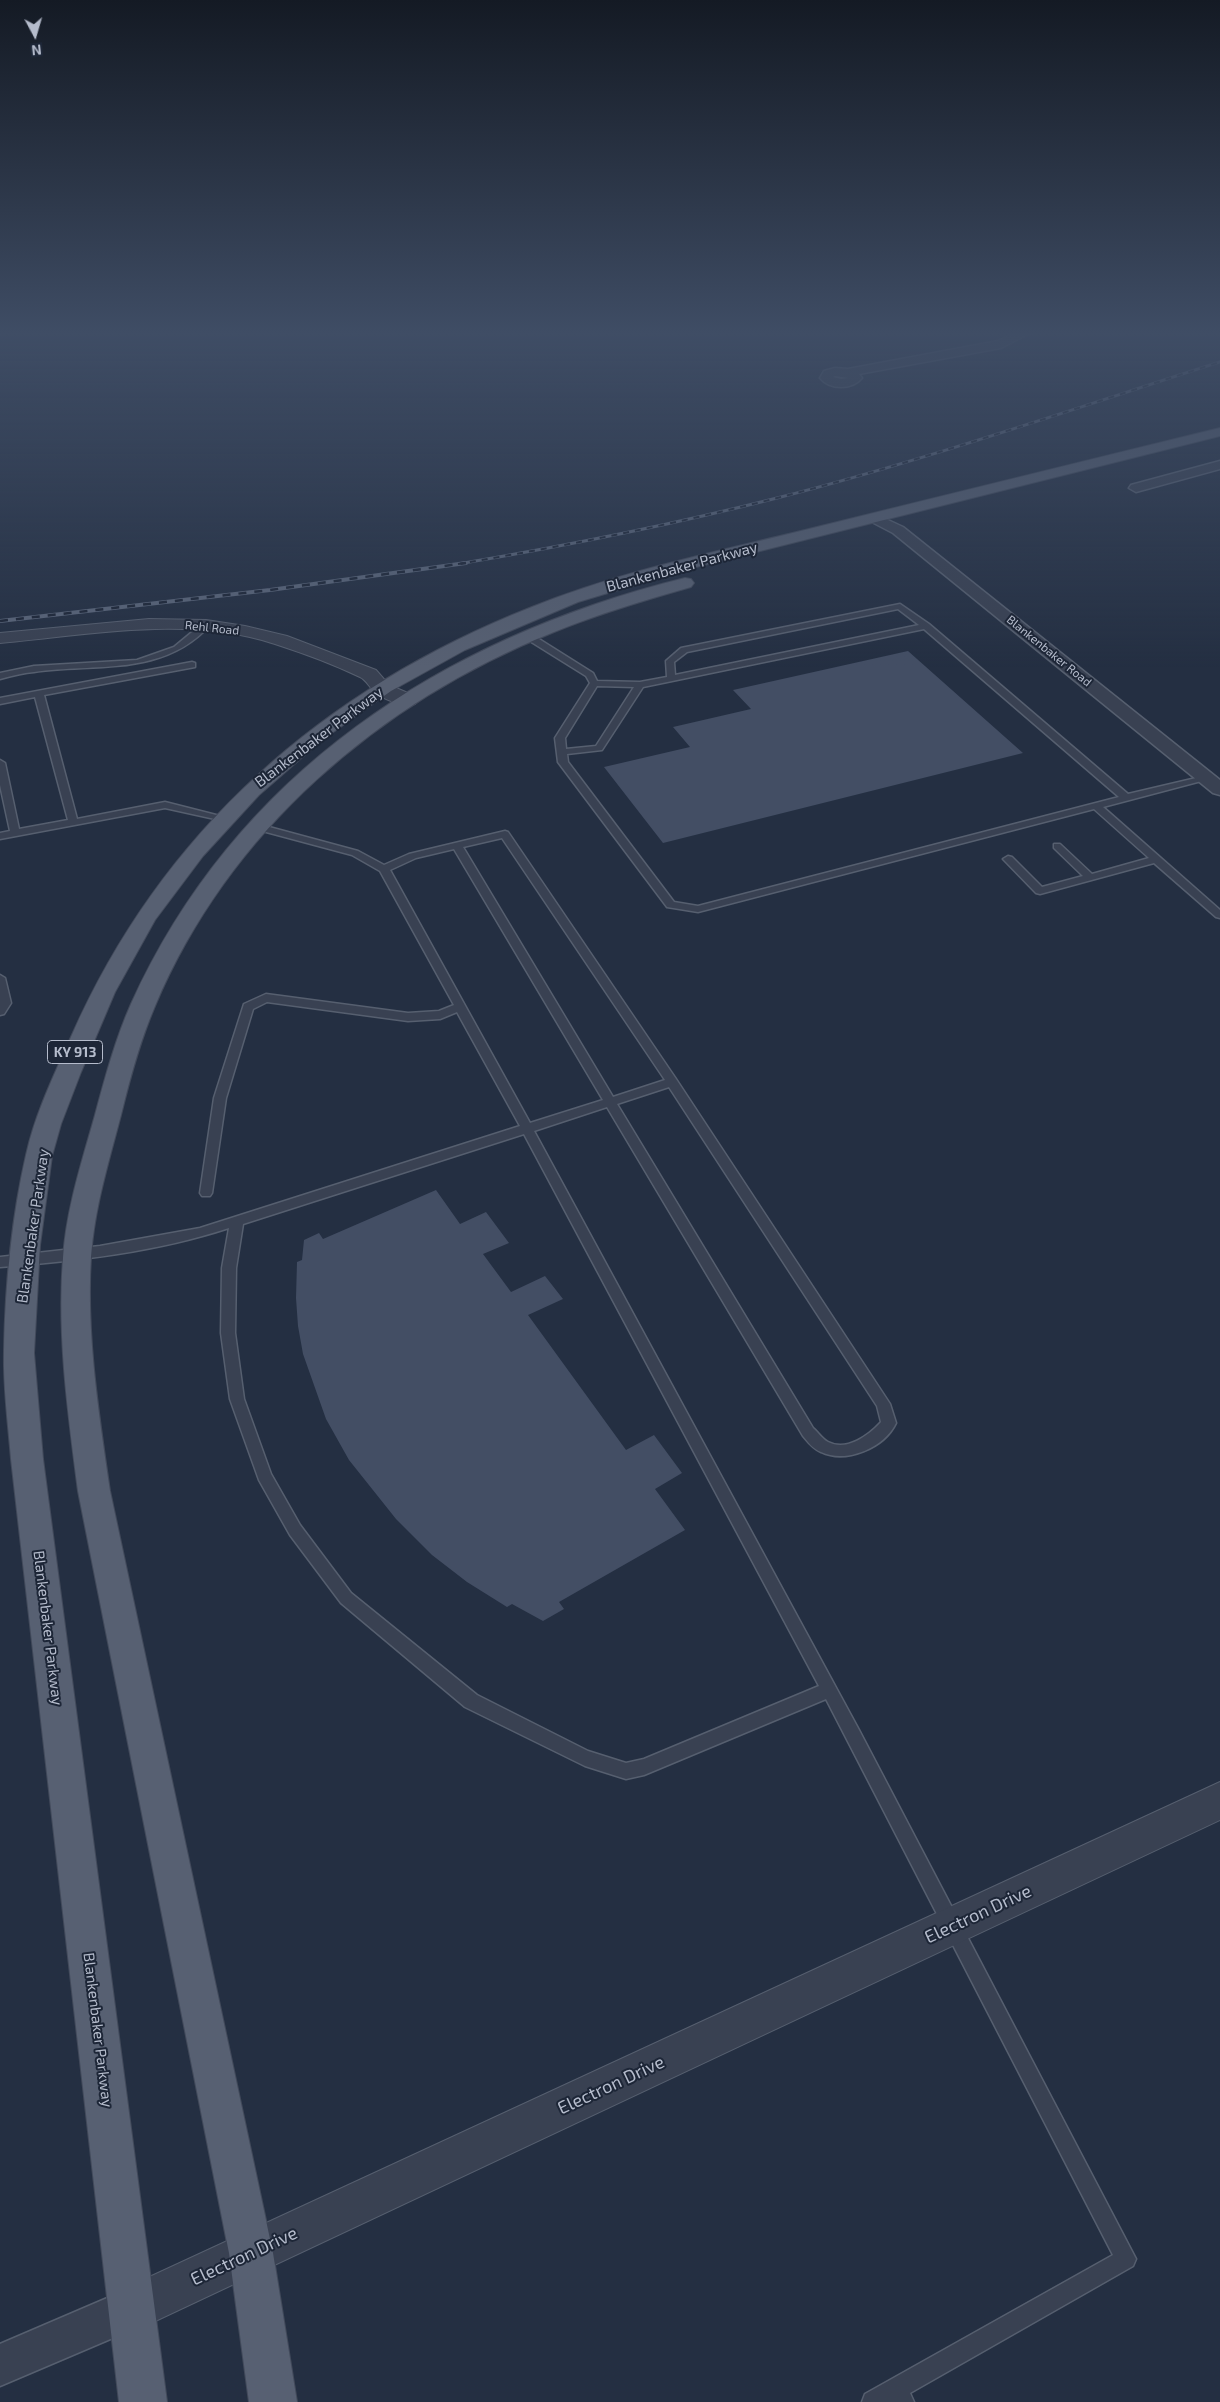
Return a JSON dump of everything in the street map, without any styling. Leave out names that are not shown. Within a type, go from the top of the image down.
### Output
[{"type":"main road","name":"Blankenbaker Parkway","points":[[273,2402],[251,2253],[94,1491],[82,1404],[77,1329],[77,1256],[91,1176],[125,1056],[144,1003],[175,944],[214,882],[258,827],[314,771],[386,713],[503,647],[528,636],[640,596],[886,524],[1180,443]]},
{"type":"main road","name":"Blankenbaker Parkway","points":[[143,2402],[133,2308],[26,1459],[12,1261],[40,1154],[82,1032],[134,935],[167,884],[221,819],[268,773],[382,689],[457,646],[538,610],[641,576],[886,524],[1220,447]]},
{"type":"street","points":[[1136,488],[1220,465]]},
{"type":"street","name":"Blankenbaker Road","points":[[886,524],[1220,789]]},
{"type":"street","name":"Rehl Road","points":[[0,638],[129,625],[206,625],[245,631],[281,640],[369,674],[382,689],[408,700]]},
{"type":"street","name":"Electron Drive","points":[[0,2365],[133,2308],[1220,1801]]},
{"type":"lane","points":[[671,679],[670,661],[684,650],[900,606],[926,626],[1126,798]]},
{"type":"lane","points":[[0,676],[34,669],[138,662],[178,649],[206,625]]},
{"type":"lane","points":[[594,683],[640,685],[926,626]]},
{"type":"lane","points":[[528,636],[590,675],[594,683]]},
{"type":"lane","points":[[0,701],[192,665]]},
{"type":"lane","points":[[594,683],[560,738],[563,762],[671,905],[698,909],[1206,778]]},
{"type":"lane","points":[[562,752],[599,748],[640,685]]},
{"type":"lane","points":[[39,694],[73,822]]},
{"type":"lane","points":[[0,763],[15,833]]},
{"type":"lane","points":[[0,836],[165,806],[221,819]]},
{"type":"lane","points":[[1096,806],[1220,915]]},
{"type":"lane","points":[[258,827],[355,854],[384,870],[528,1128],[955,1925],[1126,2260],[900,2395],[873,2402]]},
{"type":"lane","points":[[384,870],[413,856],[505,834],[672,1082],[883,1404],[889,1423],[877,1438],[861,1446],[838,1450],[824,1448],[808,1432],[457,846]]},
{"type":"lane","points":[[1057,846],[1090,877]]},
{"type":"lane","points":[[1008,859],[1040,891],[1156,859]]},
{"type":"lane","points":[[0,978],[5,1003],[0,1012]]},
{"type":"lane","points":[[206,1194],[220,1098],[248,1007],[266,998],[408,1017],[440,1014],[460,1007]]},
{"type":"lane","points":[[12,1261],[77,1256],[191,1236],[672,1082]]},
{"type":"lane","points":[[237,1222],[229,1268],[228,1333],[237,1399],[264,1476],[295,1530],[346,1598],[471,1701],[585,1758],[626,1771],[644,1767],[829,1690]]},
{"type":"building","points":[[908,651],[1023,753],[663,843],[604,767],[690,747],[673,727],[751,709],[733,690]]},
{"type":"building","points":[[436,1190],[460,1224],[486,1212],[509,1243],[483,1254],[511,1292],[545,1276],[563,1299],[528,1315],[626,1450],[654,1435],[682,1473],[655,1489],[685,1530],[559,1602],[564,1609],[543,1621],[512,1604],[507,1607],[467,1582],[432,1555],[396,1519],[349,1460],[326,1419],[303,1354],[296,1298],[297,1262],[302,1260],[304,1240],[319,1233],[323,1239]]},
{"type":"railway","points":[[458,564],[538,550],[697,517],[833,483],[969,443]]},
{"type":"railway","points":[[0,621],[270,590],[466,563]]}]
